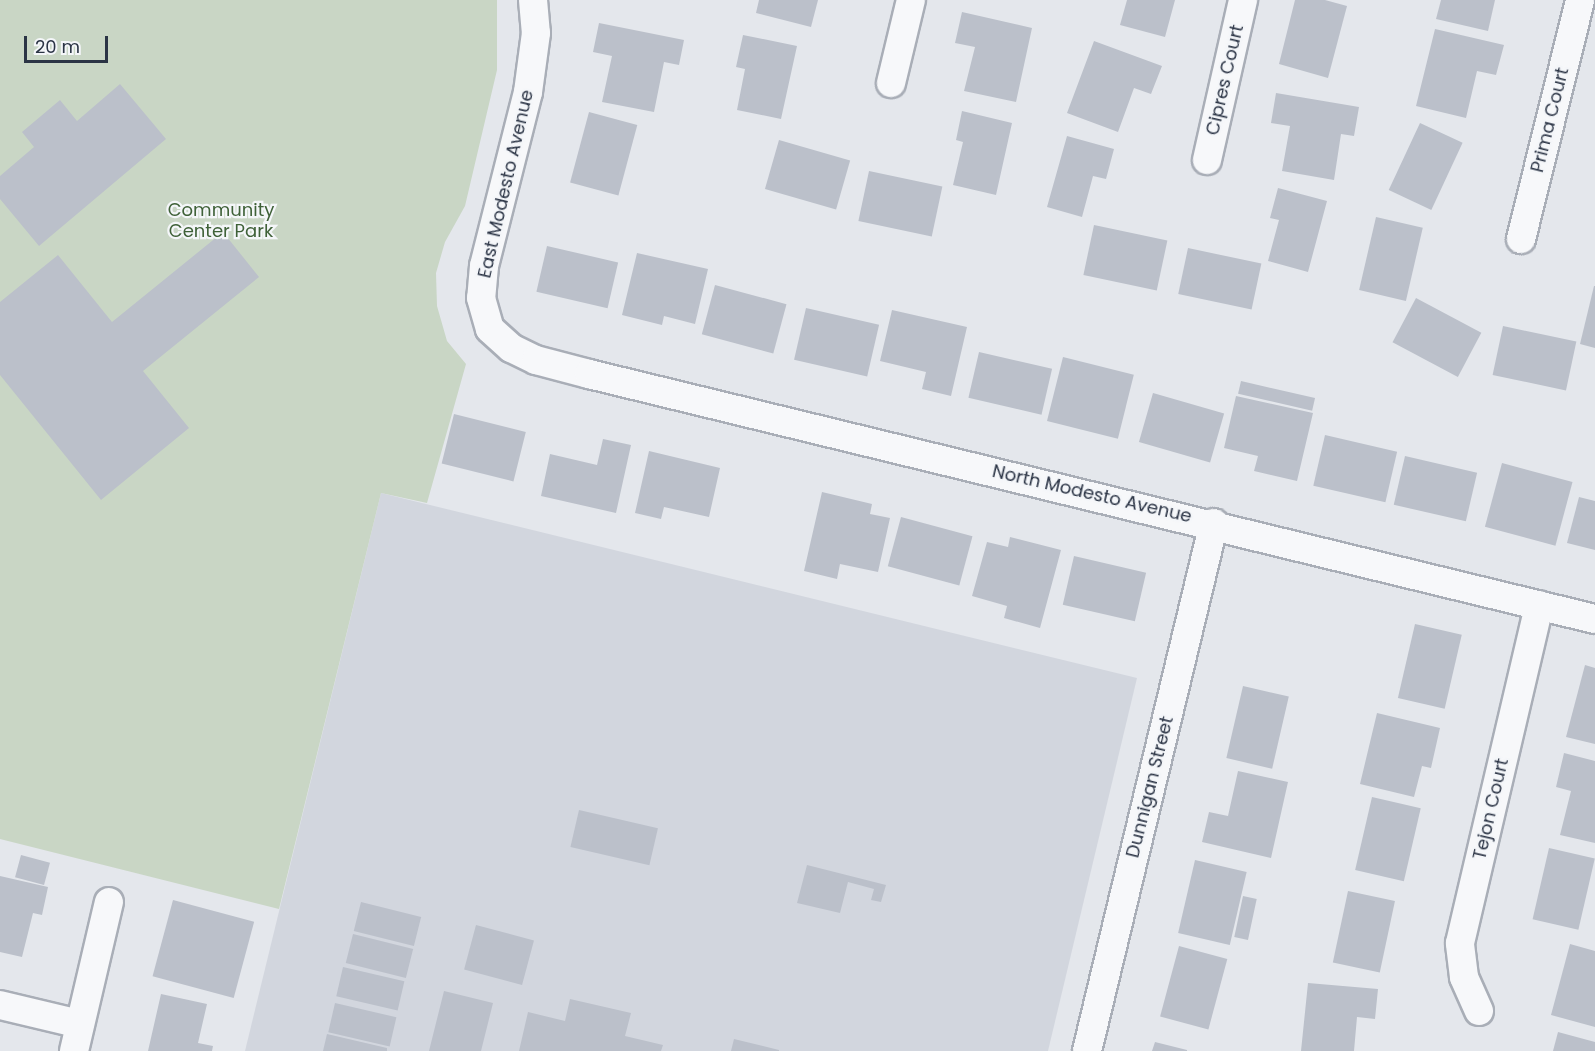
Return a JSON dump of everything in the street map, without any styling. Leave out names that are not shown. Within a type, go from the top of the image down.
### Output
[{"type":"street","name":"East Modesto Avenue","points":[[533,0],[536,33],[528,92],[484,266],[482,298],[490,329],[511,348],[536,360],[589,374]]},
{"type":"street","points":[[891,83],[910,0]]},
{"type":"street","name":"Cipres Court","points":[[1207,160],[1243,0]]},
{"type":"street","name":"Prima Court","points":[[1521,239],[1580,0]]},
{"type":"street","name":"North Modesto Avenue","points":[[589,374],[1214,523],[1595,619]]},
{"type":"street","name":"Dunnigan Street","points":[[1087,1051],[1214,523]]},
{"type":"street","name":"Tejon Court","points":[[1479,1011],[1464,977],[1460,943],[1539,605]]},
{"type":"street","points":[[0,1005],[77,1038],[109,902]]},
{"type":"shaded area","points":[[381,493],[1137,678],[1048,1051],[245,1051]]},
{"type":"green space","name":"Community Center Park","points":[[0,0],[497,0],[497,70],[465,206],[445,242],[436,273],[437,306],[447,341],[466,364],[427,503],[381,493],[279,909],[0,839]]},
{"type":"building","points":[[759,0],[818,0],[811,27],[756,13]]},
{"type":"building","points":[[1127,0],[1175,0],[1165,37],[1120,25]]},
{"type":"building","points":[[1295,0],[1325,0],[1347,6],[1328,78],[1279,64]]},
{"type":"building","points":[[1441,0],[1495,0],[1488,31],[1436,19]]},
{"type":"building","points":[[962,12],[1032,28],[1016,102],[964,91],[975,47],[955,43]]},
{"type":"building","points":[[599,23],[684,40],[679,65],[664,62],[654,112],[602,102],[612,56],[593,52]]},
{"type":"building","points":[[1435,29],[1504,45],[1496,75],[1477,71],[1466,118],[1416,106]]},
{"type":"building","points":[[743,35],[797,46],[781,119],[737,110],[745,69],[736,67]]},
{"type":"building","points":[[1094,41],[1162,66],[1151,94],[1134,88],[1118,132],[1067,113]]},
{"type":"building","points":[[120,84],[166,139],[39,246],[0,199],[0,176],[34,147],[22,132],[60,100],[77,121]]},
{"type":"building","points":[[1276,93],[1359,107],[1354,136],[1341,134],[1334,180],[1282,171],[1290,126],[1271,123]]},
{"type":"building","points":[[962,111],[1012,123],[996,195],[953,185],[963,142],[956,140]]},
{"type":"building","points":[[589,112],[637,125],[618,195],[570,183]]},
{"type":"building","points":[[1420,123],[1463,143],[1431,210],[1389,190]]},
{"type":"building","points":[[1067,136],[1114,149],[1106,179],[1093,176],[1082,217],[1047,207]]},
{"type":"building","points":[[779,140],[850,160],[836,209],[765,189]]},
{"type":"building","points":[[869,171],[942,187],[932,236],[858,221]]},
{"type":"building","points":[[1278,188],[1327,201],[1308,272],[1268,261],[1279,220],[1270,218]]},
{"type":"building","points":[[1376,217],[1423,228],[1406,301],[1359,290]]},
{"type":"building","points":[[1094,225],[1167,241],[1157,290],[1083,275]]},
{"type":"building","points":[[223,232],[259,277],[143,371],[189,428],[101,500],[0,375],[0,302],[58,255],[112,322]]},
{"type":"building","points":[[547,246],[618,262],[608,308],[536,292]]},
{"type":"building","points":[[1188,248],[1261,264],[1252,310],[1178,294]]},
{"type":"building","points":[[637,253],[708,269],[695,324],[664,316],[662,325],[622,315]]},
{"type":"building","points":[[715,285],[786,304],[773,353],[702,334]]},
{"type":"building","points":[[1595,286],[1595,348],[1580,344]]},
{"type":"building","points":[[1416,298],[1481,333],[1458,377],[1393,342]]},
{"type":"building","points":[[806,308],[879,325],[867,377],[794,360]]},
{"type":"building","points":[[892,310],[967,327],[951,396],[922,389],[926,372],[880,361]]},
{"type":"building","points":[[1503,326],[1576,342],[1566,391],[1493,375]]},
{"type":"building","points":[[979,352],[1052,369],[1042,415],[968,398]]},
{"type":"building","points":[[1063,357],[1134,375],[1118,439],[1047,421]]},
{"type":"building","points":[[1241,381],[1315,398],[1312,411],[1238,394]]},
{"type":"building","points":[[1153,393],[1224,413],[1210,462],[1139,442]]},
{"type":"building","points":[[1236,396],[1313,413],[1297,481],[1254,471],[1258,456],[1224,448]]},
{"type":"building","points":[[454,414],[526,432],[513,481],[442,463]]},
{"type":"building","points":[[1325,435],[1397,452],[1385,502],[1313,486]]},
{"type":"building","points":[[603,439],[631,445],[616,513],[541,496],[550,454],[597,465]]},
{"type":"building","points":[[649,451],[720,468],[709,517],[664,507],[661,519],[635,513]]},
{"type":"building","points":[[1405,456],[1477,473],[1466,521],[1394,505]]},
{"type":"building","points":[[1502,463],[1573,482],[1555,546],[1485,527]]},
{"type":"building","points":[[822,492],[872,504],[870,514],[890,518],[878,572],[840,564],[837,579],[804,571]]},
{"type":"building","points":[[1579,497],[1595,501],[1595,550],[1567,543]]},
{"type":"building","points":[[901,517],[972,536],[959,585],[888,566]]},
{"type":"building","points":[[1010,537],[1061,550],[1040,628],[1004,618],[1007,606],[972,596],[987,542],[1008,547]]},
{"type":"building","points":[[1074,556],[1146,573],[1135,621],[1063,605]]},
{"type":"building","points":[[1415,624],[1462,635],[1445,709],[1398,698]]},
{"type":"building","points":[[1585,665],[1595,668],[1595,744],[1566,737]]},
{"type":"building","points":[[1243,686],[1289,697],[1272,769],[1226,758]]},
{"type":"building","points":[[1377,713],[1440,728],[1431,768],[1422,766],[1414,797],[1360,784]]},
{"type":"building","points":[[1564,753],[1595,761],[1595,843],[1560,835],[1571,791],[1556,787]]},
{"type":"building","points":[[1238,771],[1288,782],[1271,858],[1202,842],[1209,812],[1228,816]]},
{"type":"building","points":[[1372,797],[1421,808],[1404,881],[1355,870]]},
{"type":"building","points":[[579,810],[658,828],[649,865],[570,847]]},
{"type":"building","points":[[1549,848],[1595,859],[1578,930],[1533,919]]},
{"type":"building","points":[[21,855],[50,863],[44,885],[15,877]]},
{"type":"building","points":[[1195,860],[1247,872],[1230,945],[1178,933]]},
{"type":"building","points":[[807,865],[886,885],[881,902],[871,900],[874,889],[848,882],[840,913],[797,903]]},
{"type":"building","points":[[0,876],[48,887],[42,915],[33,913],[22,957],[0,952]]},
{"type":"building","points":[[1348,891],[1395,901],[1380,972],[1333,962]]},
{"type":"building","points":[[1243,896],[1257,899],[1248,940],[1234,937]]},
{"type":"building","points":[[173,900],[254,922],[234,998],[153,976]]},
{"type":"building","points":[[361,902],[421,917],[414,946],[354,931]]},
{"type":"building","points":[[476,925],[534,941],[522,985],[464,969]]},
{"type":"building","points":[[353,934],[413,949],[406,978],[346,963]]},
{"type":"building","points":[[1570,944],[1595,951],[1595,1027],[1551,1015]]},
{"type":"building","points":[[1179,946],[1227,959],[1208,1029],[1160,1017]]},
{"type":"building","points":[[343,967],[404,981],[398,1010],[336,996]]},
{"type":"building","points":[[1308,983],[1378,989],[1375,1019],[1357,1017],[1354,1051],[1301,1051]]},
{"type":"building","points":[[444,991],[493,1003],[481,1051],[429,1051]]},
{"type":"building","points":[[161,994],[207,1004],[198,1043],[213,1046],[212,1051],[148,1051]]},
{"type":"building","points":[[570,999],[631,1013],[625,1036],[663,1045],[661,1051],[519,1051],[528,1012],[565,1021]]},
{"type":"building","points":[[335,1003],[396,1017],[390,1046],[328,1032]]},
{"type":"building","points":[[1558,1032],[1595,1042],[1595,1051],[1553,1051]]},
{"type":"building","points":[[327,1034],[387,1048],[387,1051],[323,1051]]},
{"type":"building","points":[[734,1039],[779,1050],[779,1051],[731,1051]]},
{"type":"building","points":[[1155,1042],[1187,1050],[1187,1051],[1152,1051]]}]
